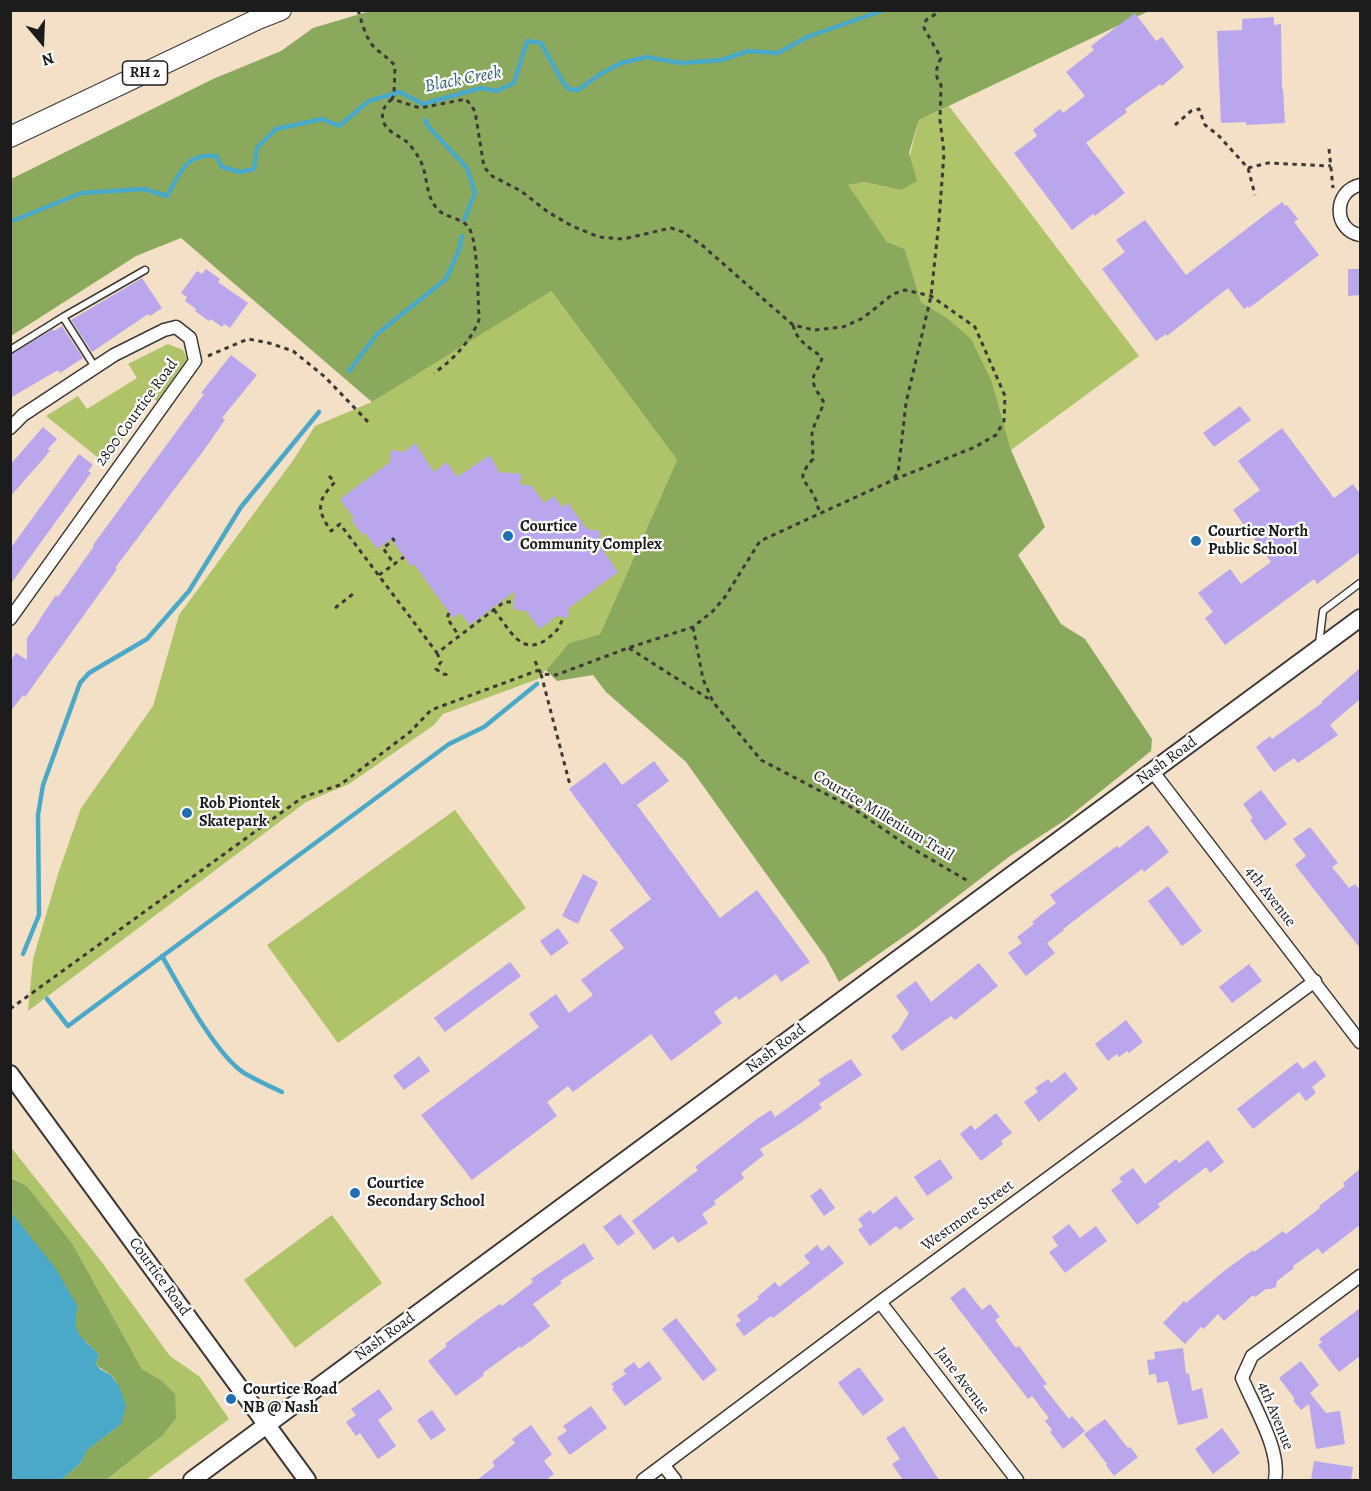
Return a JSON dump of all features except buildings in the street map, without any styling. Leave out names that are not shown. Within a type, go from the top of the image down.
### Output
[{"type":"main road","name":"RH 2","points":[[10,137],[281,10]]},
{"type":"street","points":[[1360,185],[1347,191],[1341,200],[1339,213],[1343,225],[1354,234],[1360,235]]},
{"type":"street","name":"2800 Courtice Road","points":[[10,428],[23,415],[96,368],[164,330],[176,327],[190,338],[195,361],[10,618]]},
{"type":"street","name":"Nash Road","points":[[192,1480],[1360,618]]},
{"type":"street","name":"4th Avenue","points":[[1153,772],[1360,1042]]},
{"type":"street","name":"Westmore Street","points":[[643,1480],[1315,981]]},
{"type":"street","name":"Courtice Road","points":[[10,1074],[307,1480]]},
{"type":"street","name":"4th Avenue","points":[[1275,1480],[1277,1469],[1271,1444],[1242,1378],[1252,1356],[1360,1276]]},
{"type":"street","name":"Jane Avenue","points":[[880,1302],[1017,1480]]},
{"type":"street","points":[[664,1466],[675,1480]]},
{"type":"lane","points":[[10,350],[145,270]]},
{"type":"lane","points":[[63,317],[96,368]]},
{"type":"lane","points":[[1319,649],[1323,611],[1360,583]]},
{"type":"path","points":[[358,10],[367,37],[374,47],[387,56],[395,66],[393,97],[384,105],[382,113],[385,125],[408,143],[418,156],[433,204],[442,213],[466,224],[471,232],[479,320],[458,355],[434,373]]},
{"type":"path","points":[[893,480],[898,473],[906,403],[931,296],[939,221],[944,153],[940,120],[942,85],[937,79],[936,68],[941,58],[924,28],[926,20],[942,10]]},
{"type":"path","points":[[952,10],[965,10]]},
{"type":"path","points":[[10,1009],[303,797],[340,785],[410,732],[431,710],[540,672],[556,675],[693,627],[705,619],[719,604],[760,541],[893,480],[975,447],[996,435],[1004,420],[1005,396],[975,327],[931,296],[905,290],[893,294],[863,318],[843,327],[814,330],[793,325],[703,246],[683,232],[670,228],[623,239],[599,237],[572,226],[548,212],[521,190],[492,176],[484,167],[475,111],[466,99],[420,108],[393,97]]},
{"type":"path","points":[[1175,125],[1191,111],[1199,109],[1205,125],[1218,135],[1248,168],[1255,195]]},
{"type":"path","points":[[1329,149],[1334,196]]},
{"type":"path","points":[[1248,168],[1268,163],[1331,166]]},
{"type":"path","points":[[793,325],[795,334],[801,342],[822,357],[812,382],[824,403],[813,431],[813,459],[804,468],[802,475],[805,485],[814,496],[820,513]]},
{"type":"path","points":[[195,361],[248,339],[293,351],[325,377],[370,424]]},
{"type":"path","points":[[329,476],[334,482],[324,494],[320,504],[324,520],[331,531],[340,524],[437,653],[441,662],[436,669],[443,674],[450,675]]},
{"type":"path","points":[[392,538],[394,540],[383,548],[394,564]]},
{"type":"path","points":[[378,575],[404,557]]},
{"type":"path","points":[[335,608],[353,594]]},
{"type":"path","points":[[437,653],[504,602],[511,602]]},
{"type":"path","points":[[494,610],[518,641],[531,646],[539,644],[558,631],[563,617]]},
{"type":"path","points":[[449,613],[447,618],[459,636]]},
{"type":"path","name":"Courtice Millenium Trail","points":[[693,627],[703,680],[713,702],[761,760],[851,807],[908,846],[968,881]]},
{"type":"path","points":[[628,648],[713,702]]},
{"type":"path","points":[[534,659],[540,672],[570,785]]},
{"type":"green space","points":[[370,11],[1149,11],[919,120],[909,153],[917,181],[901,190],[864,182],[848,185],[887,242],[905,249],[921,302],[947,318],[971,339],[992,382],[1011,450],[1045,527],[1018,555],[1061,624],[1085,639],[1152,739],[1151,751],[1065,820],[1010,856],[916,928],[839,982],[825,956],[686,762],[606,692],[593,675],[557,681],[546,670],[569,643],[600,634],[677,460],[551,291],[372,402],[181,238],[136,256],[11,336],[11,179],[213,79],[281,51],[313,28]]},
{"type":"green space","points":[[949,106],[1139,356],[1011,450],[992,382],[947,318],[921,302],[905,249],[887,242],[847,185],[864,182],[901,190],[919,120]]},
{"type":"green space","points":[[550,290],[677,460],[600,634],[569,643],[538,679],[443,714],[434,725],[349,784],[306,802],[28,1011],[33,959],[58,874],[81,808],[153,706],[179,615],[294,459],[315,426],[372,402]]},
{"type":"green space","points":[[168,344],[183,350],[187,359],[157,401],[146,394],[119,433],[124,437],[106,464],[46,416],[78,396],[87,409],[137,378],[128,364]]},
{"type":"green space","points":[[455,810],[526,908],[338,1043],[267,945]]},
{"type":"green space","points":[[10,1146],[101,1261],[170,1356],[200,1377],[229,1419],[146,1480],[106,1480],[162,1436],[161,1380],[142,1369],[72,1243],[27,1186],[11,1177]]},
{"type":"green space","points":[[10,1177],[27,1186],[72,1243],[142,1369],[161,1380],[175,1394],[176,1418],[162,1436],[106,1480],[61,1480],[81,1463],[86,1450],[121,1424],[118,1386],[112,1376],[96,1364],[99,1354],[77,1334],[74,1319],[11,1211]]},
{"type":"green space","points":[[332,1215],[382,1283],[295,1348],[244,1280]]},
{"type":"water","points":[[10,1211],[56,1269],[78,1307],[76,1323],[79,1334],[99,1354],[96,1364],[111,1375],[119,1386],[126,1406],[121,1424],[87,1450],[81,1463],[61,1480],[11,1480]]},
{"type":"waterway","name":"Black Creek","points":[[10,222],[81,193],[144,189],[167,196],[185,166],[197,158],[206,156],[216,156],[222,167],[240,172],[254,169],[257,148],[276,129],[322,119],[339,126],[369,101],[400,92],[423,104],[481,88],[497,91],[514,83],[527,41],[541,43],[561,79],[569,89],[578,90],[621,63],[646,57],[681,63],[722,60],[748,51],[778,53],[807,37],[884,10]]},
{"type":"waterway","points":[[425,120],[467,168],[475,193],[464,220]]},
{"type":"waterway","points":[[349,371],[377,334],[446,279],[459,250],[462,236]]},
{"type":"waterway","points":[[23,954],[39,915],[38,815],[43,785],[80,683],[89,673],[147,639],[189,591],[241,507],[319,412]]},
{"type":"waterway","points":[[47,999],[68,1026],[449,744],[484,727],[537,684]]},
{"type":"waterway","points":[[162,956],[199,1019],[221,1051],[244,1073],[282,1092]]},
{"type":"place","name":"Courtice Community Complex","points":[[508,536]]},
{"type":"place","name":"Courtice North Public School","points":[[1196,541]]},
{"type":"place","name":"Rob Piontek Skatepark","points":[[187,813]]},
{"type":"place","name":"Courtice Secondary School","points":[[355,1193]]},
{"type":"place","name":"Courtice Road NB @ Nash","points":[[231,1399]]}]
